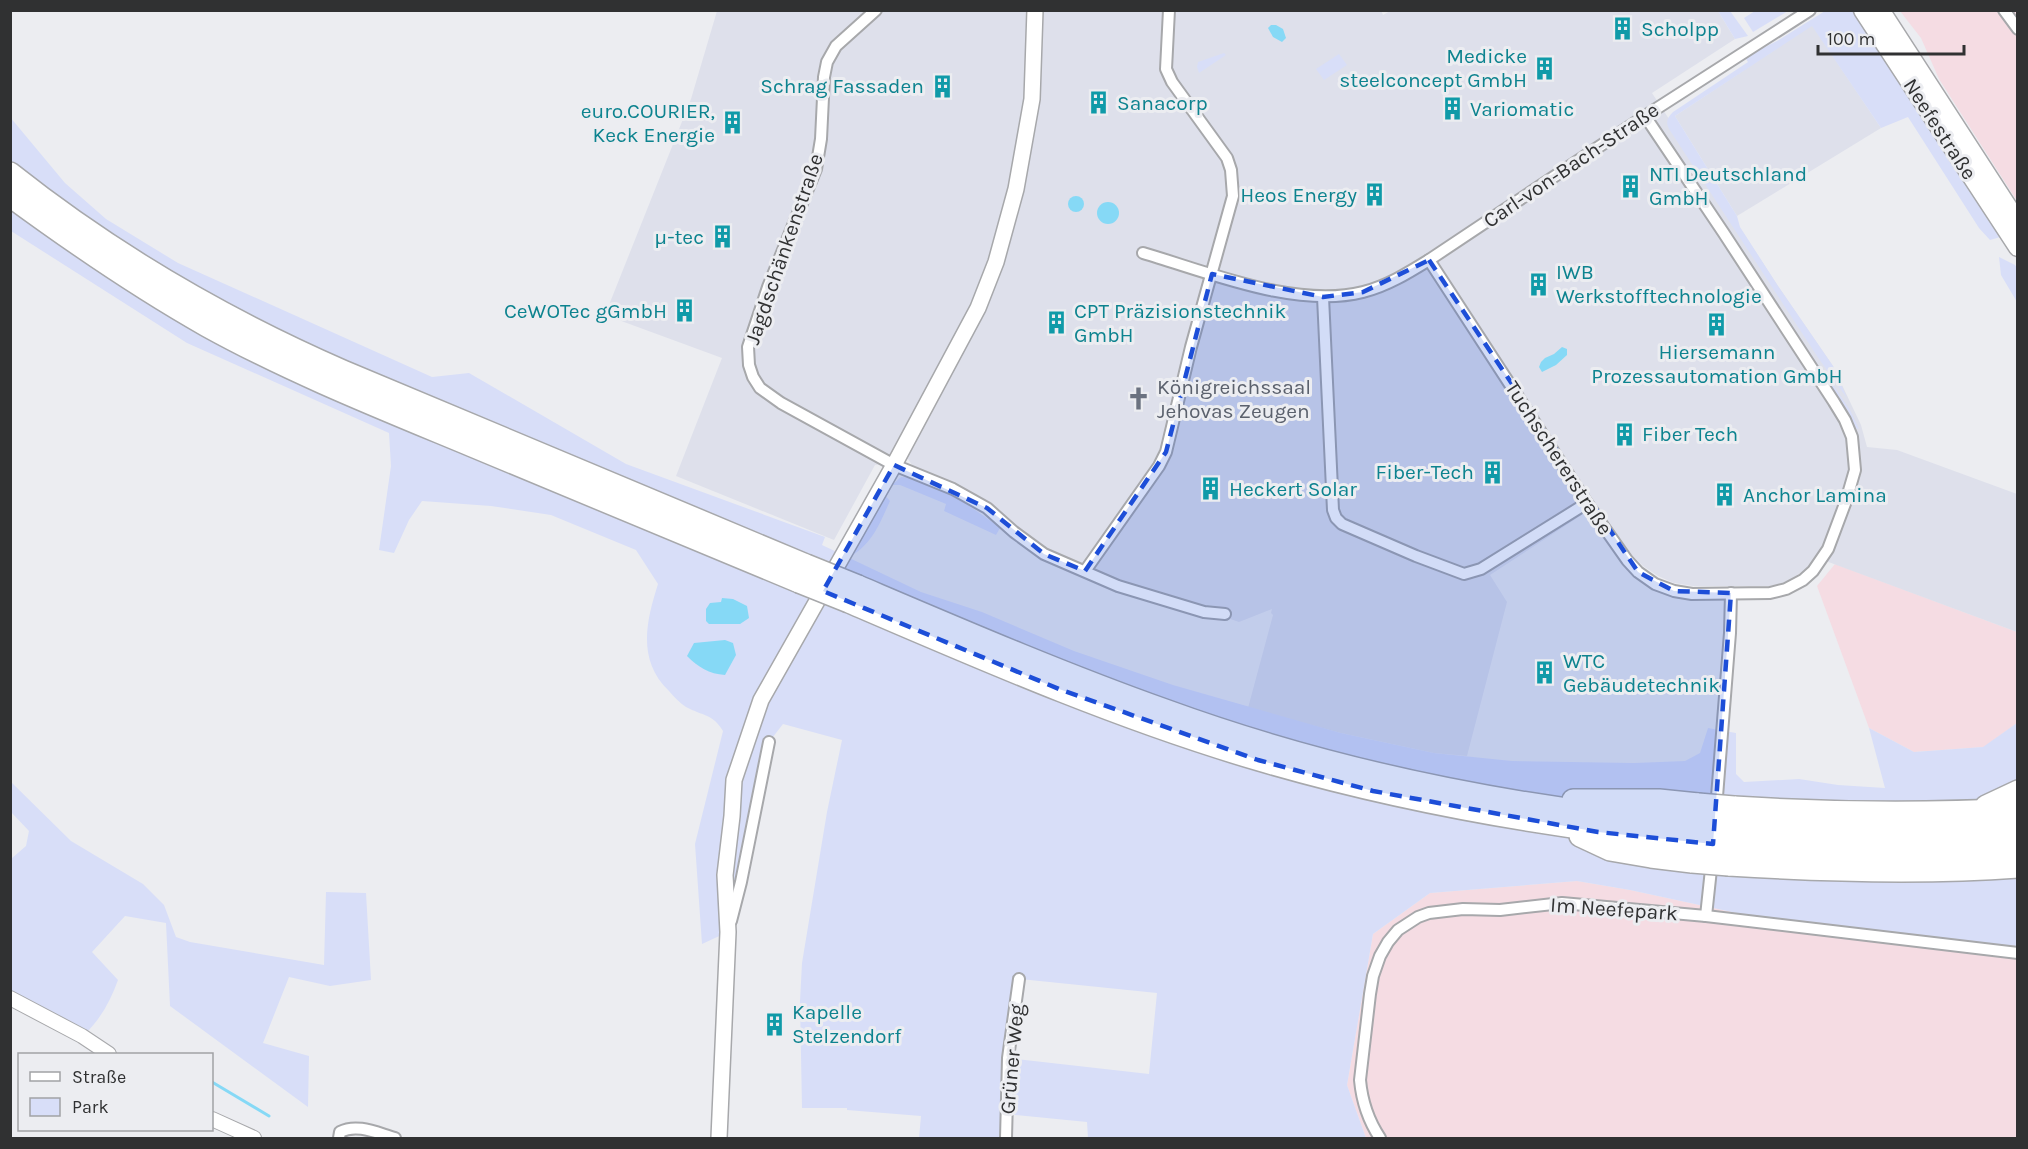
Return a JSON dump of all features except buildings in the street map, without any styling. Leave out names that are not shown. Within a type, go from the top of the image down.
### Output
[{"type":"highway","name":"Neefestraße","points":[[1863,10],[2018,247]]},
{"type":"highway","name":"Neefestraße","points":[[1884,15],[2018,223]]},
{"type":"highway","points":[[10,173],[111,246],[212,307],[414,411],[853,594],[1017,653],[1166,711],[1291,750],[1372,771],[1465,792],[1606,815],[1695,833],[1732,836],[1813,831],[1884,833],[2018,828]]},
{"type":"highway","points":[[10,196],[101,261],[209,327],[308,376],[414,411]]},
{"type":"highway","points":[[853,594],[985,660],[1157,727],[1258,760],[1373,791],[1476,812],[1598,832],[1695,833],[1732,836],[1815,850],[1882,851],[2017,862]]},
{"type":"highway","points":[[1976,811],[2018,791]]},
{"type":"highway","points":[[1732,836],[1813,812],[2018,809]]},
{"type":"main road","points":[[719,1138],[728,932],[725,875],[734,780],[761,700],[894,465],[978,308],[999,253],[1016,189],[1032,99],[1035,10]]},
{"type":"street","name":"Jagdschänkenstraße","points":[[876,10],[836,45],[827,62],[824,77],[821,140],[816,169],[768,287],[748,347],[753,377],[768,395],[894,465],[953,489],[987,508],[1044,554],[1129,590],[1204,612],[1225,614]]},
{"type":"street","points":[[1085,571],[1159,466],[1166,452],[1233,196],[1232,170],[1227,158],[1172,82],[1166,69],[1169,10]]},
{"type":"street","name":"Carl-von-Bach-Straße","points":[[1143,254],[1286,293],[1323,297],[1363,292],[1393,282],[1810,10]]},
{"type":"street","points":[[2004,10],[2018,29]]},
{"type":"street","name":"Tuchschererstraße","points":[[1429,260],[1587,503],[1638,572],[1655,584],[1674,591],[1692,594],[1770,593],[1786,589],[1803,580],[1820,563],[1828,549],[1853,480],[1855,460],[1849,428],[1723,232],[1645,116]]},
{"type":"street","points":[[1323,297],[1333,501],[1336,518],[1342,524],[1464,574],[1481,569],[1587,503]]},
{"type":"street","points":[[1706,916],[1730,633],[1731,593]]},
{"type":"street","points":[[728,932],[741,882],[769,742]]},
{"type":"street","name":"Im Neefepark","points":[[1380,1138],[1367,1115],[1360,1080],[1370,994],[1380,956],[1388,942],[1398,930],[1429,913],[1445,910],[1500,910],[1562,903],[1706,916],[2018,953]]},
{"type":"street","name":"Grüner Weg","points":[[1006,1138],[1008,1058],[1019,979]]},
{"type":"street","points":[[10,998],[82,1036],[108,1053]]},
{"type":"street","points":[[213,1119],[254,1138]]},
{"type":"street","points":[[339,1138],[340,1132],[356,1128],[395,1138]]},
{"type":"highlighted area","points":[[1429,260],[1638,572],[1674,591],[1731,593],[1713,844],[1598,832],[1373,791],[1258,760],[1059,689],[823,591],[894,465],[987,508],[1044,554],[1085,571],[1166,452],[1212,274],[1323,297],[1363,292]]},
{"type":"shaded area","points":[[1381,10],[1383,15],[1392,10],[1718,11],[1735,39],[1652,93],[1833,366],[1861,425],[1867,447],[1897,450],[2017,494],[2017,632],[1815,557],[1808,567],[1796,576],[1783,583],[1769,586],[1693,586],[1674,583],[1643,566],[1632,555],[1597,505],[1490,575],[1507,602],[1467,756],[1434,753],[1341,733],[1248,708],[1273,615],[1272,609],[1239,622],[1105,576],[1046,549],[956,485],[920,470],[908,459],[875,465],[834,540],[676,476],[722,358],[605,315],[691,99],[717,11]]},
{"type":"shaded area","points":[[1900,11],[2017,11],[2017,201],[1939,79],[1921,38]]},
{"type":"shaded area","points":[[1812,25],[1881,128],[1737,216],[1675,116]]},
{"type":"shaded area","points":[[1835,564],[2017,632],[2017,723],[1984,747],[1914,752],[1869,728],[1817,586]]},
{"type":"shaded area","points":[[1577,881],[1746,915],[1836,928],[2017,946],[2017,1138],[1366,1138],[1347,1085],[1373,934],[1430,893]]},
{"type":"green space","points":[[1718,11],[1730,11],[1748,36],[1735,39]]},
{"type":"green space","points":[[1755,11],[1788,11],[1753,32],[1744,18]]},
{"type":"green space","points":[[1825,11],[1855,12],[2004,236],[1990,240],[1979,228],[1908,117],[1881,128],[1812,26],[1675,116],[1737,216],[1740,227],[1833,366],[1847,398],[1819,359],[1667,124],[1668,117],[1673,112],[1748,62],[1745,57],[1777,41]]},
{"type":"green space","points":[[1224,53],[1226,55],[1199,73],[1198,62]]},
{"type":"green space","points":[[1339,54],[1347,65],[1324,80],[1316,69]]},
{"type":"green space","points":[[10,117],[65,183],[106,219],[178,263],[432,377],[469,373],[626,464],[825,537],[822,545],[921,592],[982,612],[1074,651],[1173,685],[1341,733],[1434,753],[1512,761],[1634,763],[1685,761],[1700,753],[1708,728],[1736,733],[1736,774],[1744,782],[1799,779],[1838,785],[1885,788],[1869,728],[1914,752],[1983,747],[2017,723],[2017,946],[1836,928],[1746,915],[1577,881],[1430,893],[1373,934],[1347,1085],[1366,1138],[1088,1138],[1087,1122],[1006,1114],[1006,1138],[919,1138],[921,1116],[847,1110],[847,1108],[802,1108],[800,1001],[802,963],[827,812],[842,740],[783,724],[769,742],[728,932],[702,944],[695,844],[723,731],[711,718],[679,702],[652,667],[648,654],[648,626],[658,584],[636,550],[551,515],[491,506],[422,501],[409,520],[394,553],[379,550],[391,466],[389,433],[187,343],[11,231]],"holes":[[[1020,979],[1157,993],[1149,1074],[1008,1058]]]},
{"type":"green space","points":[[1999,257],[2017,268],[2017,302],[2001,275]]},
{"type":"green space","points":[[1820,366],[1850,410],[1859,429],[1856,428],[1848,411],[1818,368]]},
{"type":"green space","points":[[901,477],[939,489],[980,513],[1000,528],[996,535],[944,511],[946,504],[900,485],[892,485]]},
{"type":"green space","points":[[884,494],[890,501],[879,525],[865,545],[851,556]]},
{"type":"green space","points":[[10,781],[71,841],[143,884],[164,905],[176,937],[190,942],[324,965],[326,892],[366,893],[371,980],[330,986],[289,977],[263,1043],[309,1056],[308,1107],[170,1006],[166,923],[125,916],[92,952],[118,980],[105,1008],[86,1033],[11,990],[11,859],[26,846],[29,831],[11,812]]},
{"type":"water","points":[[1271,25],[1283,29],[1286,38],[1282,42],[1273,37],[1268,28]]},
{"type":"water","points":[[1073,196],[1079,196],[1084,204],[1082,210],[1073,212],[1068,207],[1068,201]]},
{"type":"water","points":[[1108,202],[1118,209],[1119,213],[1112,223],[1108,224],[1098,217],[1097,213],[1104,203]]},
{"type":"water","points":[[1562,347],[1567,349],[1567,355],[1556,365],[1542,372],[1539,367],[1541,362]]},
{"type":"water","points":[[722,598],[733,599],[747,606],[749,618],[740,624],[709,624],[706,621],[706,609],[710,603],[721,602]]},
{"type":"water","points":[[725,640],[733,643],[736,655],[725,675],[704,669],[687,656],[694,643]]},
{"type":"waterway","points":[[213,1083],[269,1116]]},
{"type":"place","name":"Scholpp","points":[[1623,29]]},
{"type":"place","name":"Medicke steelconcept GmbH","points":[[1545,68]]},
{"type":"place","name":"Schrag Fassaden","points":[[942,86]]},
{"type":"place","name":"Sanacorp","points":[[1099,103]]},
{"type":"place","name":"Variomatic","points":[[1452,109]]},
{"type":"place","name":"euro.COURIER, Keck Energie","points":[[733,123]]},
{"type":"place","name":"NTI Deutschland GmbH","points":[[1631,186]]},
{"type":"place","name":"Heos Energy","points":[[1375,195]]},
{"type":"place","name":"µ-tec","points":[[722,237]]},
{"type":"place","name":"IWB Werkstofftechnologie","points":[[1538,284]]},
{"type":"place","name":"CeWOTec gGmbH","points":[[685,311]]},
{"type":"place","name":"CPT Präzisionstechnik GmbH","points":[[1056,323]]},
{"type":"place","name":"Hiersemann Prozessautomation GmbH","points":[[1717,324]]},
{"type":"place","name":"Königreichssaal Jehovas Zeugen","points":[[1139,399]]},
{"type":"place","name":"Fiber Tech","points":[[1624,434]]},
{"type":"place","name":"Fiber-Tech","points":[[1492,472]]},
{"type":"place","name":"Heckert Solar","points":[[1211,489]]},
{"type":"place","name":"Anchor Lamina","points":[[1725,495]]},
{"type":"place","name":"WTC Gebäudetechnik","points":[[1545,673]]},
{"type":"place","name":"Kapelle Stelzendorf","points":[[774,1024]]}]
